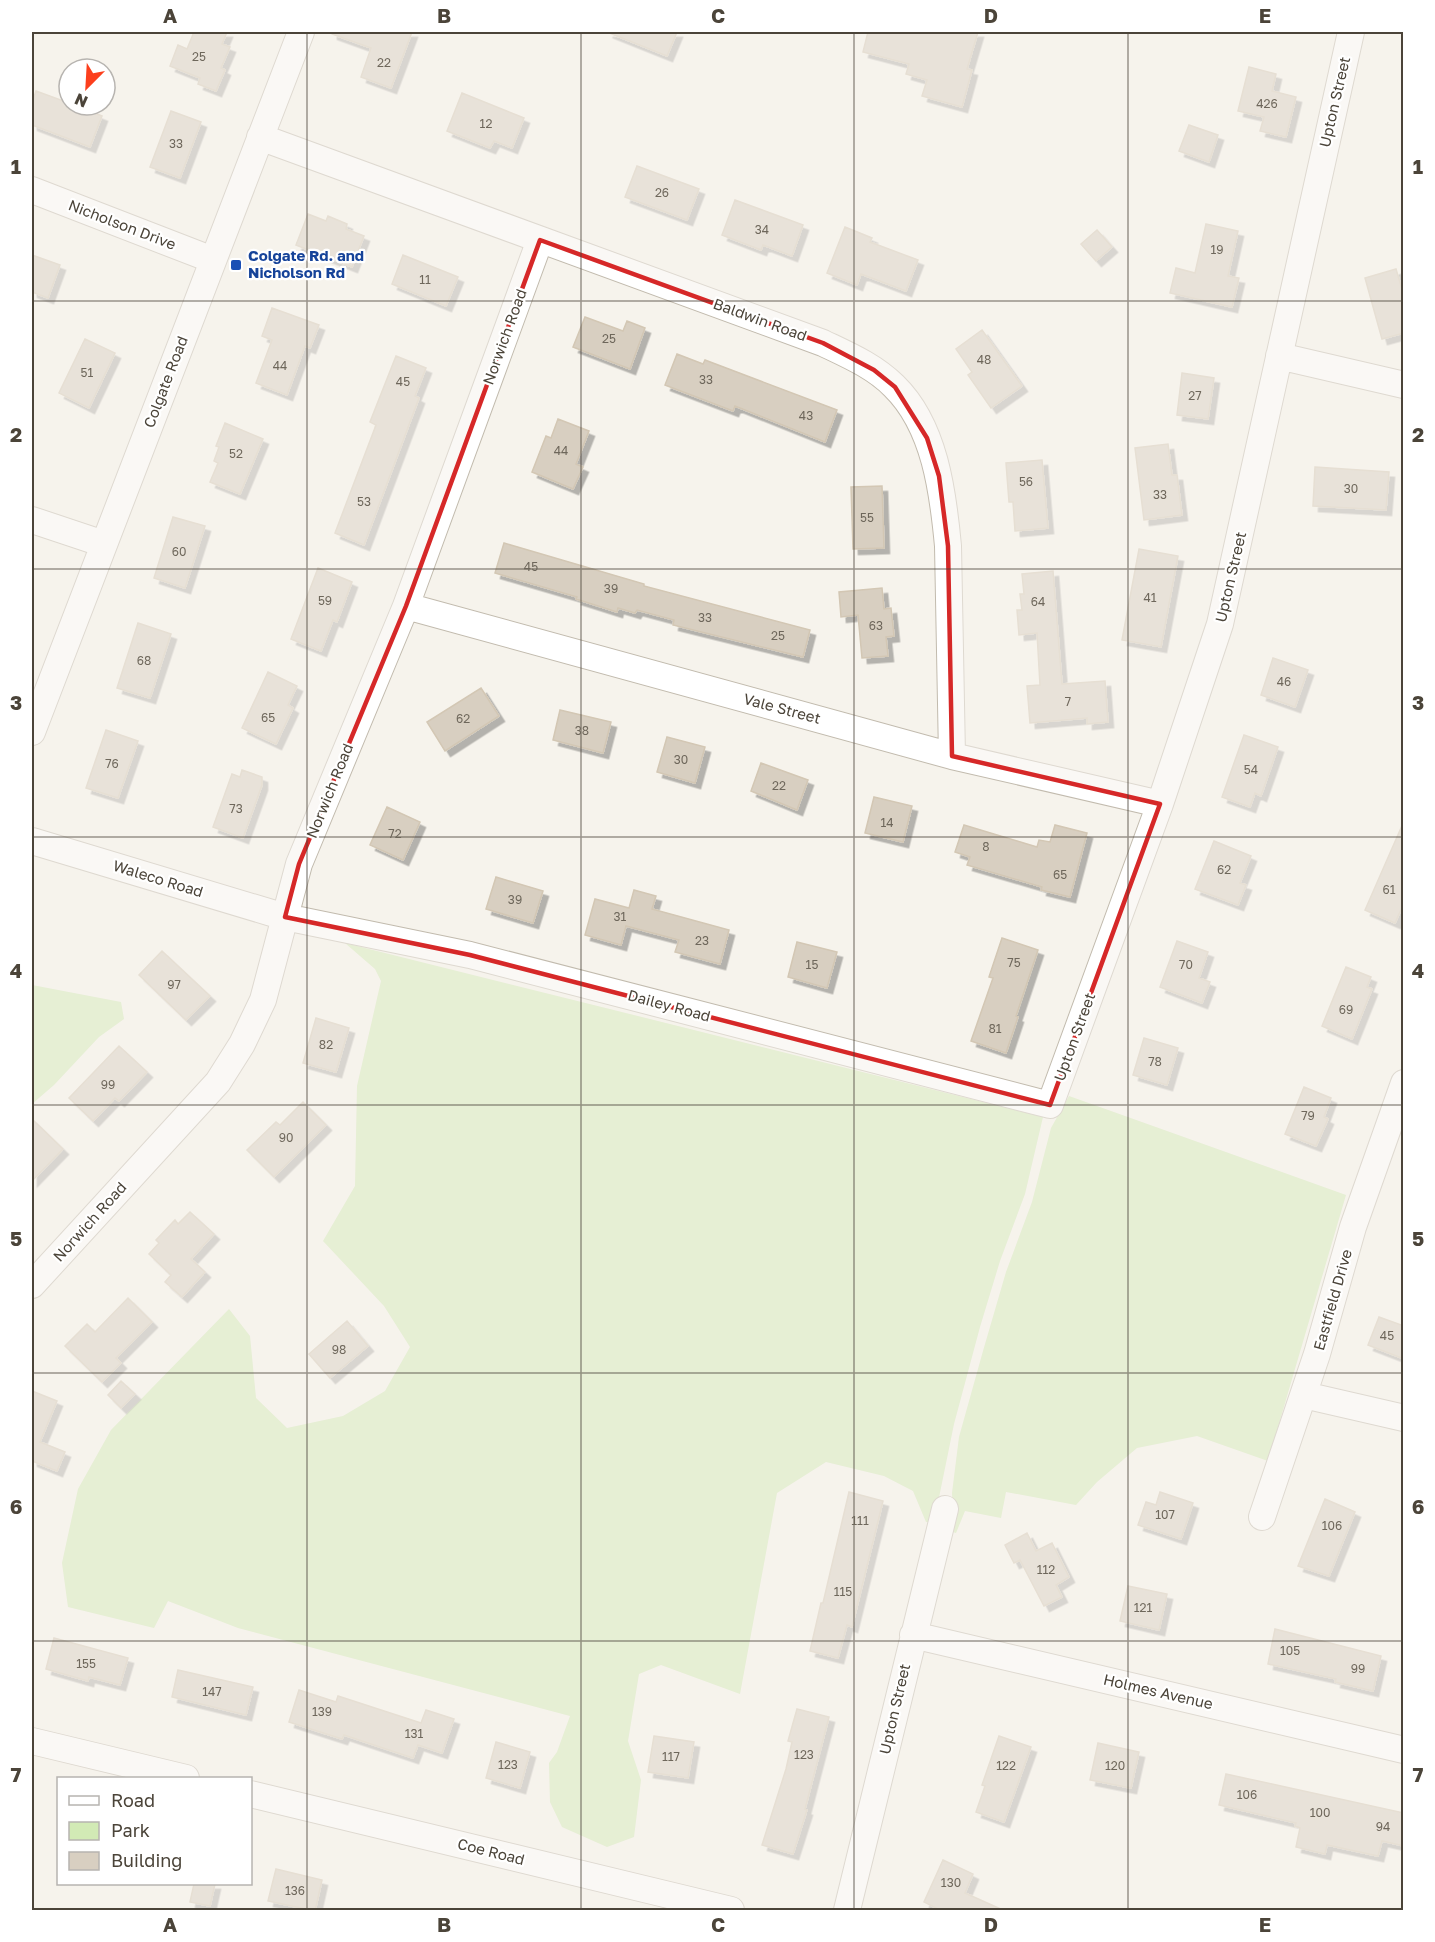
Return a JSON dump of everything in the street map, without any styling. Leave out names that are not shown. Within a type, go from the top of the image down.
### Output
[{"type":"street","name":"Colgate Road","points":[[32,732],[301,32]]},
{"type":"street","name":"Upton Street","points":[[1050,1105],[1160,804],[1220,624],[1351,32]]},
{"type":"street","name":"Baldwin Road","points":[[261,137],[823,343],[854,357],[895,387],[914,413],[927,438],[939,476],[945,514],[948,546],[952,756]]},
{"type":"street","name":"Nicholson Drive","points":[[32,190],[213,260]]},
{"type":"street","name":"Norwich Road","points":[[32,1285],[218,1082],[242,1044],[263,1000],[299,864],[406,606],[540,240]]},
{"type":"street","points":[[1279,356],[1404,386]]},
{"type":"street","points":[[32,520],[104,544]]},
{"type":"street","name":"Vale Street","points":[[406,606],[952,756],[1160,804]]},
{"type":"street","name":"Waleco Road","points":[[32,841],[285,917]]},
{"type":"street","name":"Dailey Road","points":[[285,917],[470,955],[1050,1105]]},
{"type":"street","name":"Eastfield Drive","points":[[1262,1517],[1317,1354],[1353,1227],[1404,1083]]},
{"type":"street","points":[[1304,1395],[1404,1418]]},
{"type":"street","name":"Upton Street","points":[[848,1911],[945,1509]]},
{"type":"street","name":"Holmes Avenue","points":[[913,1635],[1404,1750]]},
{"type":"street","points":[[32,1741],[178,1777]]},
{"type":"street","name":"Coe Road","points":[[252,1794],[731,1911]]},
{"type":"highlighted area","points":[[540,240],[823,343],[874,370],[895,387],[927,438],[939,476],[948,546],[952,756],[1160,804],[1050,1105],[470,955],[285,917],[299,864],[406,606]]},
{"type":"green space","points":[[345,943],[1043,1117],[1025,1194],[1000,1261],[980,1327],[954,1424],[934,1522],[926,1522],[913,1491],[884,1476],[826,1462],[777,1493],[740,1694],[661,1665],[639,1674],[628,1741],[641,1780],[634,1837],[607,1847],[562,1827],[550,1802],[549,1763],[557,1752],[570,1716],[238,1628],[168,1601],[154,1628],[68,1607],[62,1563],[78,1489],[111,1430],[229,1309],[250,1336],[256,1398],[287,1428],[343,1416],[385,1391],[410,1347],[384,1306],[323,1241],[355,1186],[357,1086],[381,981],[375,969]]},
{"type":"green space","points":[[32,985],[121,1002],[124,1019],[99,1037],[54,1085],[32,1104]]},
{"type":"green space","points":[[1069,1096],[1346,1195],[1268,1461],[1197,1436],[1137,1448],[1097,1482],[1076,1505],[1006,1492],[1001,1518],[965,1511],[956,1533],[947,1530],[953,1512],[952,1493],[959,1437],[1006,1272],[1032,1202],[1051,1128]]},
{"type":"building","points":[[194,32],[227,32],[222,44],[230,47],[221,68],[225,70],[216,91],[198,84],[200,78],[170,66],[178,45],[187,49]]},
{"type":"building","points":[[332,32],[412,32],[391,88],[361,77],[371,48],[332,34]]},
{"type":"building","points":[[607,32],[677,32],[667,56]]},
{"type":"building","points":[[868,32],[978,32],[967,69],[972,70],[962,107],[922,96],[927,80],[906,74],[909,64],[863,52]]},
{"type":"building","points":[[1249,67],[1276,74],[1272,91],[1296,97],[1286,137],[1260,131],[1264,117],[1238,111]]},
{"type":"building","points":[[36,91],[57,99],[57,117],[102,117],[90,147],[32,125],[32,103]]},
{"type":"building","points":[[462,93],[524,118],[512,148],[494,141],[490,148],[447,131]]},
{"type":"building","points":[[171,111],[201,122],[180,178],[150,167]]},
{"type":"building","points":[[1189,125],[1218,135],[1209,162],[1179,151]]},
{"type":"building","points":[[637,166],[699,189],[687,220],[625,197]]},
{"type":"building","points":[[735,200],[803,225],[792,256],[763,245],[761,250],[722,235]]},
{"type":"building","points":[[308,214],[326,221],[328,216],[347,224],[346,229],[364,236],[352,267],[296,245]]},
{"type":"building","points":[[1206,224],[1238,231],[1228,276],[1239,278],[1232,307],[1170,293],[1176,268],[1195,273]]},
{"type":"building","points":[[845,227],[872,238],[870,242],[918,260],[906,291],[861,274],[857,285],[827,273]]},
{"type":"building","points":[[1097,230],[1112,247],[1096,261],[1081,244]]},
{"type":"building","points":[[32,255],[60,265],[48,298],[32,292]]},
{"type":"building","points":[[403,255],[458,277],[446,306],[392,284]]},
{"type":"building","points":[[1396,269],[1404,296],[1404,333],[1382,339],[1365,278]]},
{"type":"building","points":[[272,308],[319,325],[310,348],[305,346],[287,395],[256,383],[272,340],[262,336]]},
{"type":"building","points":[[585,317],[623,331],[627,321],[645,328],[630,369],[573,347]]},
{"type":"building","points":[[982,330],[1022,386],[991,408],[968,375],[972,372],[956,349]]},
{"type":"building","points":[[85,339],[115,353],[89,408],[59,393]]},
{"type":"building","points":[[677,354],[703,364],[705,360],[837,410],[825,442],[735,406],[733,411],[665,385]]},
{"type":"building","points":[[396,356],[426,368],[415,396],[419,398],[364,545],[335,533],[376,425],[370,422]]},
{"type":"building","points":[[1182,373],[1214,378],[1208,419],[1177,415]]},
{"type":"building","points":[[558,419],[589,431],[576,464],[583,467],[573,489],[532,472],[546,436],[551,438]]},
{"type":"building","points":[[225,423],[263,439],[240,494],[210,482],[218,463],[214,461],[219,447],[216,446]]},
{"type":"building","points":[[1168,444],[1172,475],[1177,475],[1182,515],[1144,520],[1135,448]]},
{"type":"building","points":[[1042,460],[1048,528],[1015,531],[1013,502],[1009,502],[1006,463]]},
{"type":"building","points":[[1315,467],[1389,472],[1386,510],[1313,506]]},
{"type":"building","points":[[882,486],[884,548],[853,549],[851,487]]},
{"type":"building","points":[[173,517],[205,526],[185,588],[154,578]]},
{"type":"building","points":[[504,543],[644,584],[644,586],[810,630],[803,657],[673,625],[674,620],[637,610],[635,613],[618,608],[617,612],[576,599],[577,597],[495,573]]},
{"type":"building","points":[[1139,549],[1178,556],[1161,647],[1122,640]]},
{"type":"building","points":[[318,568],[352,582],[337,622],[333,620],[321,651],[291,639]]},
{"type":"building","points":[[1053,571],[1062,684],[1105,681],[1108,722],[1087,724],[1087,718],[1030,723],[1027,686],[1040,685],[1037,633],[1019,635],[1017,610],[1022,610],[1020,594],[1024,594],[1022,574]]},
{"type":"building","points":[[882,588],[884,609],[891,608],[894,636],[886,637],[888,656],[862,658],[858,615],[841,617],[839,592]]},
{"type":"building","points":[[138,623],[171,634],[150,698],[117,688]]},
{"type":"building","points":[[1273,658],[1308,670],[1295,707],[1261,695]]},
{"type":"building","points":[[268,672],[297,686],[288,705],[293,708],[276,744],[242,728]]},
{"type":"building","points":[[481,688],[499,716],[445,751],[427,722]]},
{"type":"building","points":[[560,710],[611,722],[603,753],[553,740]]},
{"type":"building","points":[[106,730],[138,741],[118,798],[86,788]]},
{"type":"building","points":[[1244,735],[1278,747],[1261,796],[1255,793],[1250,807],[1222,797]]},
{"type":"building","points":[[667,737],[705,747],[695,783],[657,772]]},
{"type":"building","points":[[761,763],[808,780],[797,810],[751,791]]},
{"type":"building","points":[[242,770],[262,777],[262,785],[243,838],[213,827],[232,774],[240,777]]},
{"type":"building","points":[[874,797],[912,806],[903,842],[865,833]]},
{"type":"building","points":[[387,807],[420,822],[403,860],[370,845]]},
{"type":"building","points":[[1404,821],[1404,903],[1395,923],[1365,910]]},
{"type":"building","points":[[964,825],[1037,847],[1039,840],[1050,842],[1055,825],[1087,833],[1070,897],[1041,890],[1042,887],[967,865],[970,857],[955,852]]},
{"type":"building","points":[[1214,841],[1251,856],[1240,883],[1246,885],[1238,905],[1195,889]]},
{"type":"building","points":[[496,877],[543,891],[533,923],[486,909]]},
{"type":"building","points":[[634,890],[656,896],[652,909],[729,930],[720,964],[675,952],[679,940],[626,926],[621,945],[585,935],[595,899],[629,908]]},
{"type":"building","points":[[1002,938],[1038,950],[1006,1053],[971,1041],[993,978],[989,977]]},
{"type":"building","points":[[1177,941],[1208,952],[1199,978],[1210,982],[1202,1003],[1160,987]]},
{"type":"building","points":[[797,942],[837,952],[827,988],[788,977]]},
{"type":"building","points":[[162,951],[210,996],[186,1020],[139,975]]},
{"type":"building","points":[[1346,967],[1371,977],[1367,987],[1372,989],[1352,1039],[1322,1026]]},
{"type":"building","points":[[316,1018],[349,1028],[336,1072],[303,1063]]},
{"type":"building","points":[[1144,1038],[1178,1048],[1167,1085],[1133,1075]]},
{"type":"building","points":[[119,1046],[147,1072],[119,1101],[115,1098],[93,1121],[69,1098]]},
{"type":"building","points":[[1304,1087],[1331,1098],[1324,1117],[1328,1119],[1316,1146],[1285,1134]]},
{"type":"building","points":[[303,1102],[326,1125],[274,1177],[247,1150],[276,1122],[280,1125]]},
{"type":"building","points":[[32,1119],[63,1149],[32,1181]]},
{"type":"building","points":[[190,1212],[214,1234],[191,1259],[205,1272],[182,1297],[165,1282],[171,1275],[149,1254],[159,1243],[156,1240],[175,1220],[178,1224]]},
{"type":"building","points":[[128,1298],[152,1322],[116,1358],[121,1363],[102,1382],[65,1346],[87,1324],[95,1332]]},
{"type":"building","points":[[1379,1317],[1404,1326],[1404,1359],[1368,1345]]},
{"type":"building","points":[[347,1321],[368,1346],[330,1378],[309,1354]]},
{"type":"building","points":[[121,1381],[135,1394],[121,1408],[108,1395]]},
{"type":"building","points":[[32,1391],[57,1401],[40,1442],[65,1452],[57,1471],[32,1461]]},
{"type":"building","points":[[849,1492],[883,1501],[852,1627],[847,1625],[838,1658],[810,1651]]},
{"type":"building","points":[[1160,1492],[1193,1503],[1181,1539],[1138,1525],[1146,1502],[1156,1505]]},
{"type":"building","points":[[1325,1499],[1355,1512],[1329,1576],[1298,1566]]},
{"type":"building","points":[[1027,1533],[1036,1551],[1052,1543],[1069,1577],[1056,1585],[1062,1597],[1044,1606],[1020,1560],[1014,1563],[1005,1545]]},
{"type":"building","points":[[1128,1586],[1167,1594],[1159,1630],[1120,1621]]},
{"type":"building","points":[[1275,1629],[1381,1656],[1373,1691],[1335,1682],[1336,1679],[1268,1664]]},
{"type":"building","points":[[54,1638],[128,1658],[120,1685],[89,1677],[88,1681],[46,1669]]},
{"type":"building","points":[[178,1670],[253,1687],[246,1715],[172,1697]]},
{"type":"building","points":[[299,1690],[336,1702],[338,1696],[421,1723],[426,1710],[454,1719],[442,1753],[418,1745],[413,1758],[344,1735],[342,1739],[289,1722]]},
{"type":"building","points":[[797,1709],[829,1717],[805,1809],[807,1810],[793,1854],[762,1845],[786,1769],[792,1742],[788,1741]]},
{"type":"building","points":[[654,1736],[694,1742],[688,1778],[648,1772]]},
{"type":"building","points":[[999,1736],[1031,1747],[1004,1822],[976,1812],[985,1786],[982,1785]]},
{"type":"building","points":[[496,1742],[530,1752],[520,1788],[486,1778]]},
{"type":"building","points":[[1098,1743],[1139,1752],[1131,1788],[1090,1780]]},
{"type":"building","points":[[1226,1774],[1404,1813],[1404,1846],[1382,1841],[1378,1856],[1327,1845],[1325,1854],[1296,1847],[1300,1828],[1295,1826],[1296,1823],[1219,1805]]},
{"type":"building","points":[[943,1860],[973,1874],[965,1893],[1005,1911],[942,1911],[924,1902]]},
{"type":"building","points":[[276,1869],[322,1880],[315,1911],[268,1901]]},
{"type":"building","points":[[194,1885],[215,1885],[210,1906],[190,1902]]},
{"type":"place","name":"Colgate Rd. and Nicholson Rd","points":[[236,265]]}]
